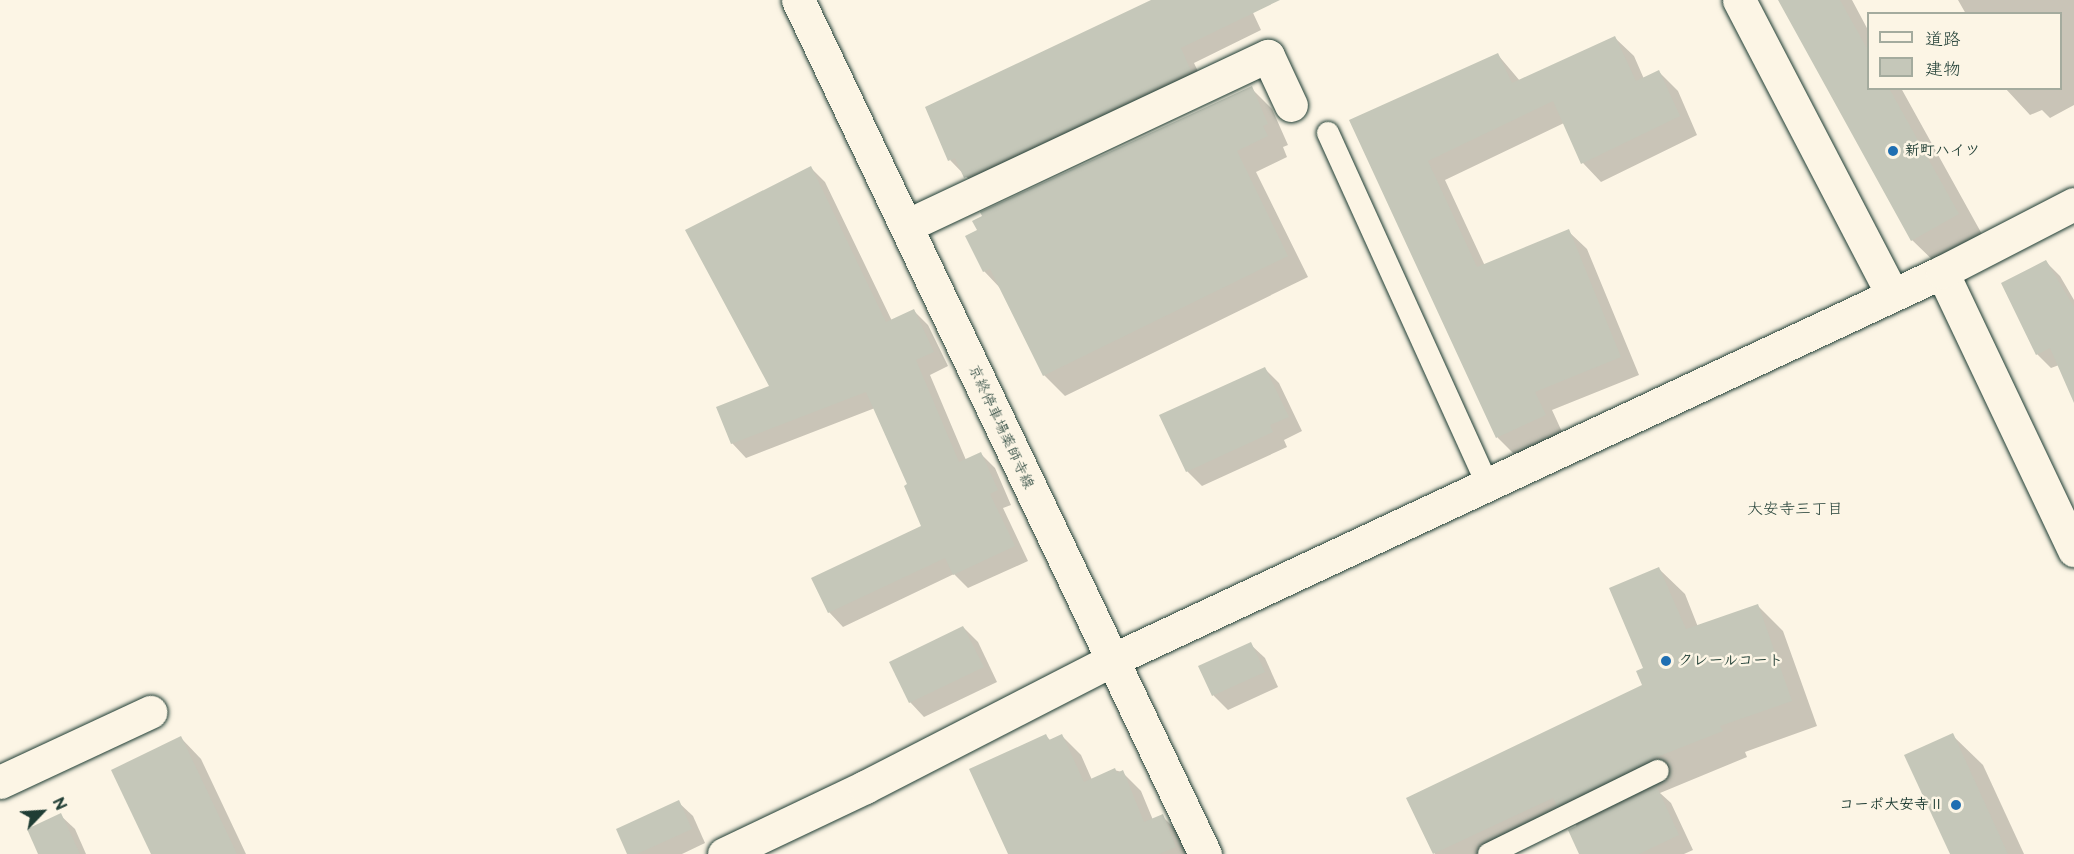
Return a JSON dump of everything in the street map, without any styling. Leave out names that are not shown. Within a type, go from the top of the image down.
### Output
[{"type":"street","name":"京終停車場薬師寺線","points":[[798,0],[1205,854]]},
{"type":"street","points":[[1739,0],[1892,294]]},
{"type":"street","points":[[906,226],[1268,56],[1291,105]]},
{"type":"street","points":[[724,854],[865,788],[1112,660],[1942,272],[2074,204]]},
{"type":"street","points":[[1942,272],[2068,517],[2074,550]]},
{"type":"street","points":[[0,782],[150,712]]},
{"type":"lane","points":[[1328,133],[1488,484]]},
{"type":"lane","points":[[1489,854],[1658,771]]},
{"type":"building","points":[[1151,0],[1280,0],[1181,48],[1191,71],[964,178],[955,158],[948,161],[925,107]]},
{"type":"building","name":"新町ハイツ","points":[[1778,0],[1840,0],[1867,48],[1867,90],[1890,90],[1959,214],[1911,241]]},
{"type":"building","points":[[1615,36],[1636,81],[1659,70],[1680,116],[1581,164],[1553,101],[1428,161],[1477,267],[1569,229],[1621,357],[1535,392],[1546,415],[1496,438],[1349,120],[1498,53],[1512,83]]},
{"type":"building","points":[[1252,86],[1268,124],[1263,126],[1268,136],[1237,151],[1288,256],[1043,376],[990,269],[983,272],[965,236],[977,230],[972,221],[982,216],[980,212]]},
{"type":"building","points":[[811,166],[886,322],[914,309],[934,352],[916,360],[959,462],[981,452],[998,490],[990,494],[1015,546],[953,575],[945,558],[828,613],[811,578],[921,526],[904,486],[907,484],[866,392],[731,444],[716,407],[769,386],[685,230]]},
{"type":"building","points":[[2046,260],[2074,307],[2074,403],[2050,348],[2036,355],[2001,283]]},
{"type":"building","points":[[1265,367],[1289,417],[1270,425],[1273,432],[1186,472],[1159,415]]},
{"type":"building","points":[[1659,567],[1686,629],[1758,604],[1792,701],[1720,726],[1723,731],[1652,759],[1557,806],[1553,798],[1433,854],[1406,798],[1642,685],[1636,671],[1643,668],[1609,588]]},
{"type":"building","points":[[963,626],[984,667],[909,703],[889,662]]},
{"type":"building","points":[[1251,642],[1265,672],[1212,696],[1198,666]]},
{"type":"building","name":"コーポ大安寺Ⅱ","points":[[1953,733],[2008,854],[1950,854],[1904,755]]},
{"type":"building","points":[[1046,734],[1049,740],[1062,734],[1084,782],[1115,768],[1117,773],[1123,770],[1144,822],[1163,814],[1176,847],[1159,854],[1008,854],[969,769]]},
{"type":"building","points":[[181,736],[237,854],[151,854],[111,770]]},
{"type":"building","points":[[1657,787],[1679,835],[1639,854],[1579,854],[1568,830]]},
{"type":"building","points":[[679,800],[692,829],[637,854],[627,854],[616,829]]},
{"type":"building","points":[[61,813],[80,854],[38,854],[27,829]]},
{"type":"place","name":"新町ハイツ","points":[[1893,151]]},
{"type":"place","name":"クレールコート","points":[[1666,661]]},
{"type":"place","name":"コーポ大安寺Ⅱ","points":[[1956,805]]},
{"type":"district","name":"大安寺三丁目","points":[[1795,510]]}]
